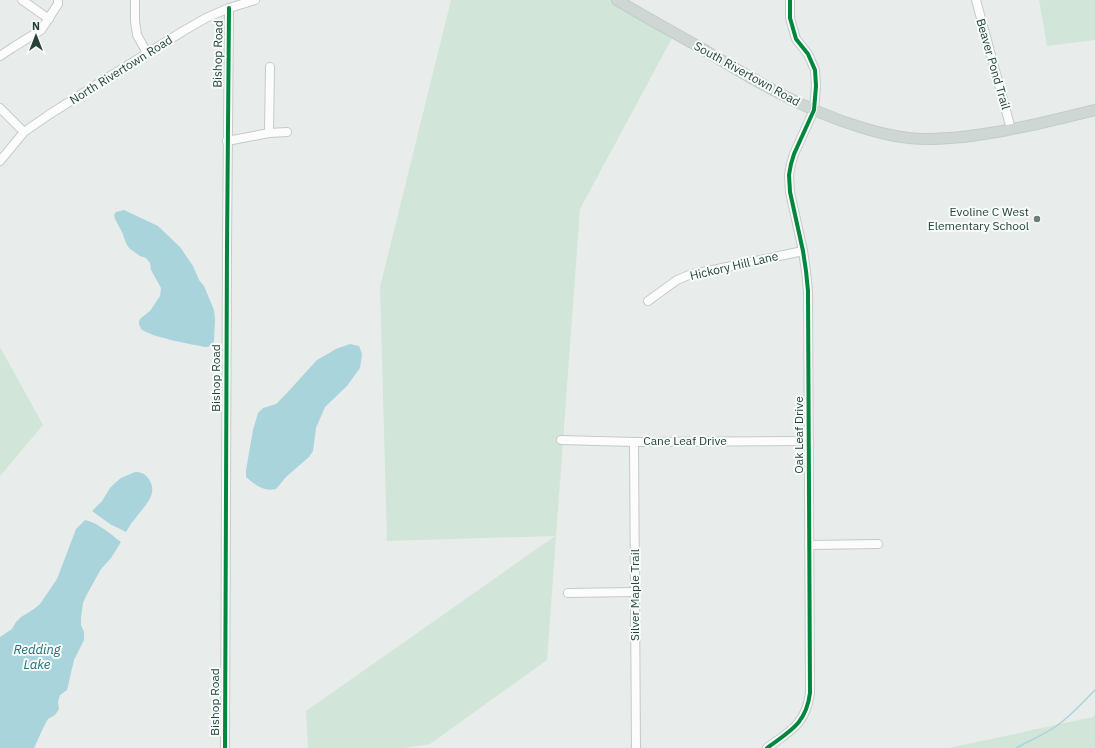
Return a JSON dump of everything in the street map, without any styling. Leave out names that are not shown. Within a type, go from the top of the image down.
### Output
[{"type":"main road","name":"South Rivertown Road","points":[[617,0],[785,96],[814,110],[845,122],[881,133],[903,138],[926,139],[964,136],[1011,129],[1095,110]]},
{"type":"street","points":[[22,0],[49,19]]},
{"type":"street","points":[[0,56],[42,30],[58,4],[58,0]]},
{"type":"street","points":[[135,0],[135,21],[137,34],[147,53]]},
{"type":"street","name":"North Rivertown Road","points":[[0,161],[24,132],[57,109],[195,24],[229,8],[255,0]]},
{"type":"street","name":"Oak Leaf Drive","points":[[767,748],[792,730],[799,722],[809,703],[810,693],[808,291],[803,251],[790,192],[789,175],[790,164],[814,110],[816,86],[815,70],[808,54],[796,39],[790,18],[790,0]]},
{"type":"street","name":"Beaver Pond Trail","points":[[976,0],[1011,129]]},
{"type":"street","name":"Bishop Road","points":[[225,748],[227,141],[229,8]]},
{"type":"street","points":[[269,133],[270,67]]},
{"type":"street","points":[[0,108],[24,132]]},
{"type":"street","points":[[227,141],[269,133],[287,132]]},
{"type":"street","name":"Hickory Hill Lane","points":[[648,301],[677,280],[689,275],[803,251]]},
{"type":"street","name":"Cane Leaf Drive","points":[[560,440],[634,442],[809,441]]},
{"type":"street","name":"Silver Maple Trail","points":[[634,442],[636,748]]},
{"type":"street","points":[[809,545],[878,544]]},
{"type":"street","points":[[568,593],[635,592]]},
{"type":"green space","points":[[451,0],[616,0],[677,29],[580,209],[547,660],[430,744],[405,748],[308,748],[306,711],[555,536],[387,541],[380,287]]},
{"type":"green space","points":[[1039,0],[1095,0],[1095,40],[1047,46]]},
{"type":"green space","points":[[0,347],[43,425],[0,476]]},
{"type":"green space","points":[[1095,714],[1095,748],[949,748],[1093,717]]},
{"type":"water","points":[[124,210],[158,226],[180,247],[193,266],[199,280],[204,286],[214,310],[214,341],[211,346],[206,347],[172,340],[154,335],[141,329],[139,321],[150,311],[160,296],[161,288],[151,270],[150,263],[146,258],[140,256],[129,248],[126,243],[114,215],[116,212]]},
{"type":"water","points":[[350,344],[359,346],[362,354],[360,368],[347,386],[325,407],[316,428],[313,451],[309,457],[286,477],[276,489],[267,489],[256,485],[246,477],[246,470],[253,430],[258,413],[263,408],[276,404],[317,360],[336,349]]},
{"type":"water","points":[[135,472],[142,473],[147,477],[152,486],[152,492],[148,501],[126,532],[110,524],[92,511],[102,501],[115,483],[121,478]]},
{"type":"water","name":"Redding Lake","points":[[85,520],[100,526],[121,542],[111,558],[101,569],[83,603],[81,625],[84,632],[84,640],[74,660],[67,690],[60,695],[58,702],[59,709],[55,715],[48,719],[34,748],[0,748],[0,637],[12,629],[21,617],[40,604],[57,579],[76,529]]},
{"type":"waterway","points":[[1016,748],[1055,727],[1076,710],[1095,690]]},
{"type":"cycle path","points":[[767,748],[790,731],[801,720],[808,704],[810,693],[808,291],[803,251],[790,192],[789,175],[794,154],[814,110],[816,86],[815,70],[808,54],[796,39],[790,18],[790,0]]},
{"type":"cycle path","points":[[225,748],[229,8]]},
{"type":"place","name":"Evoline C West Elementary School","points":[[1037,219]]}]
